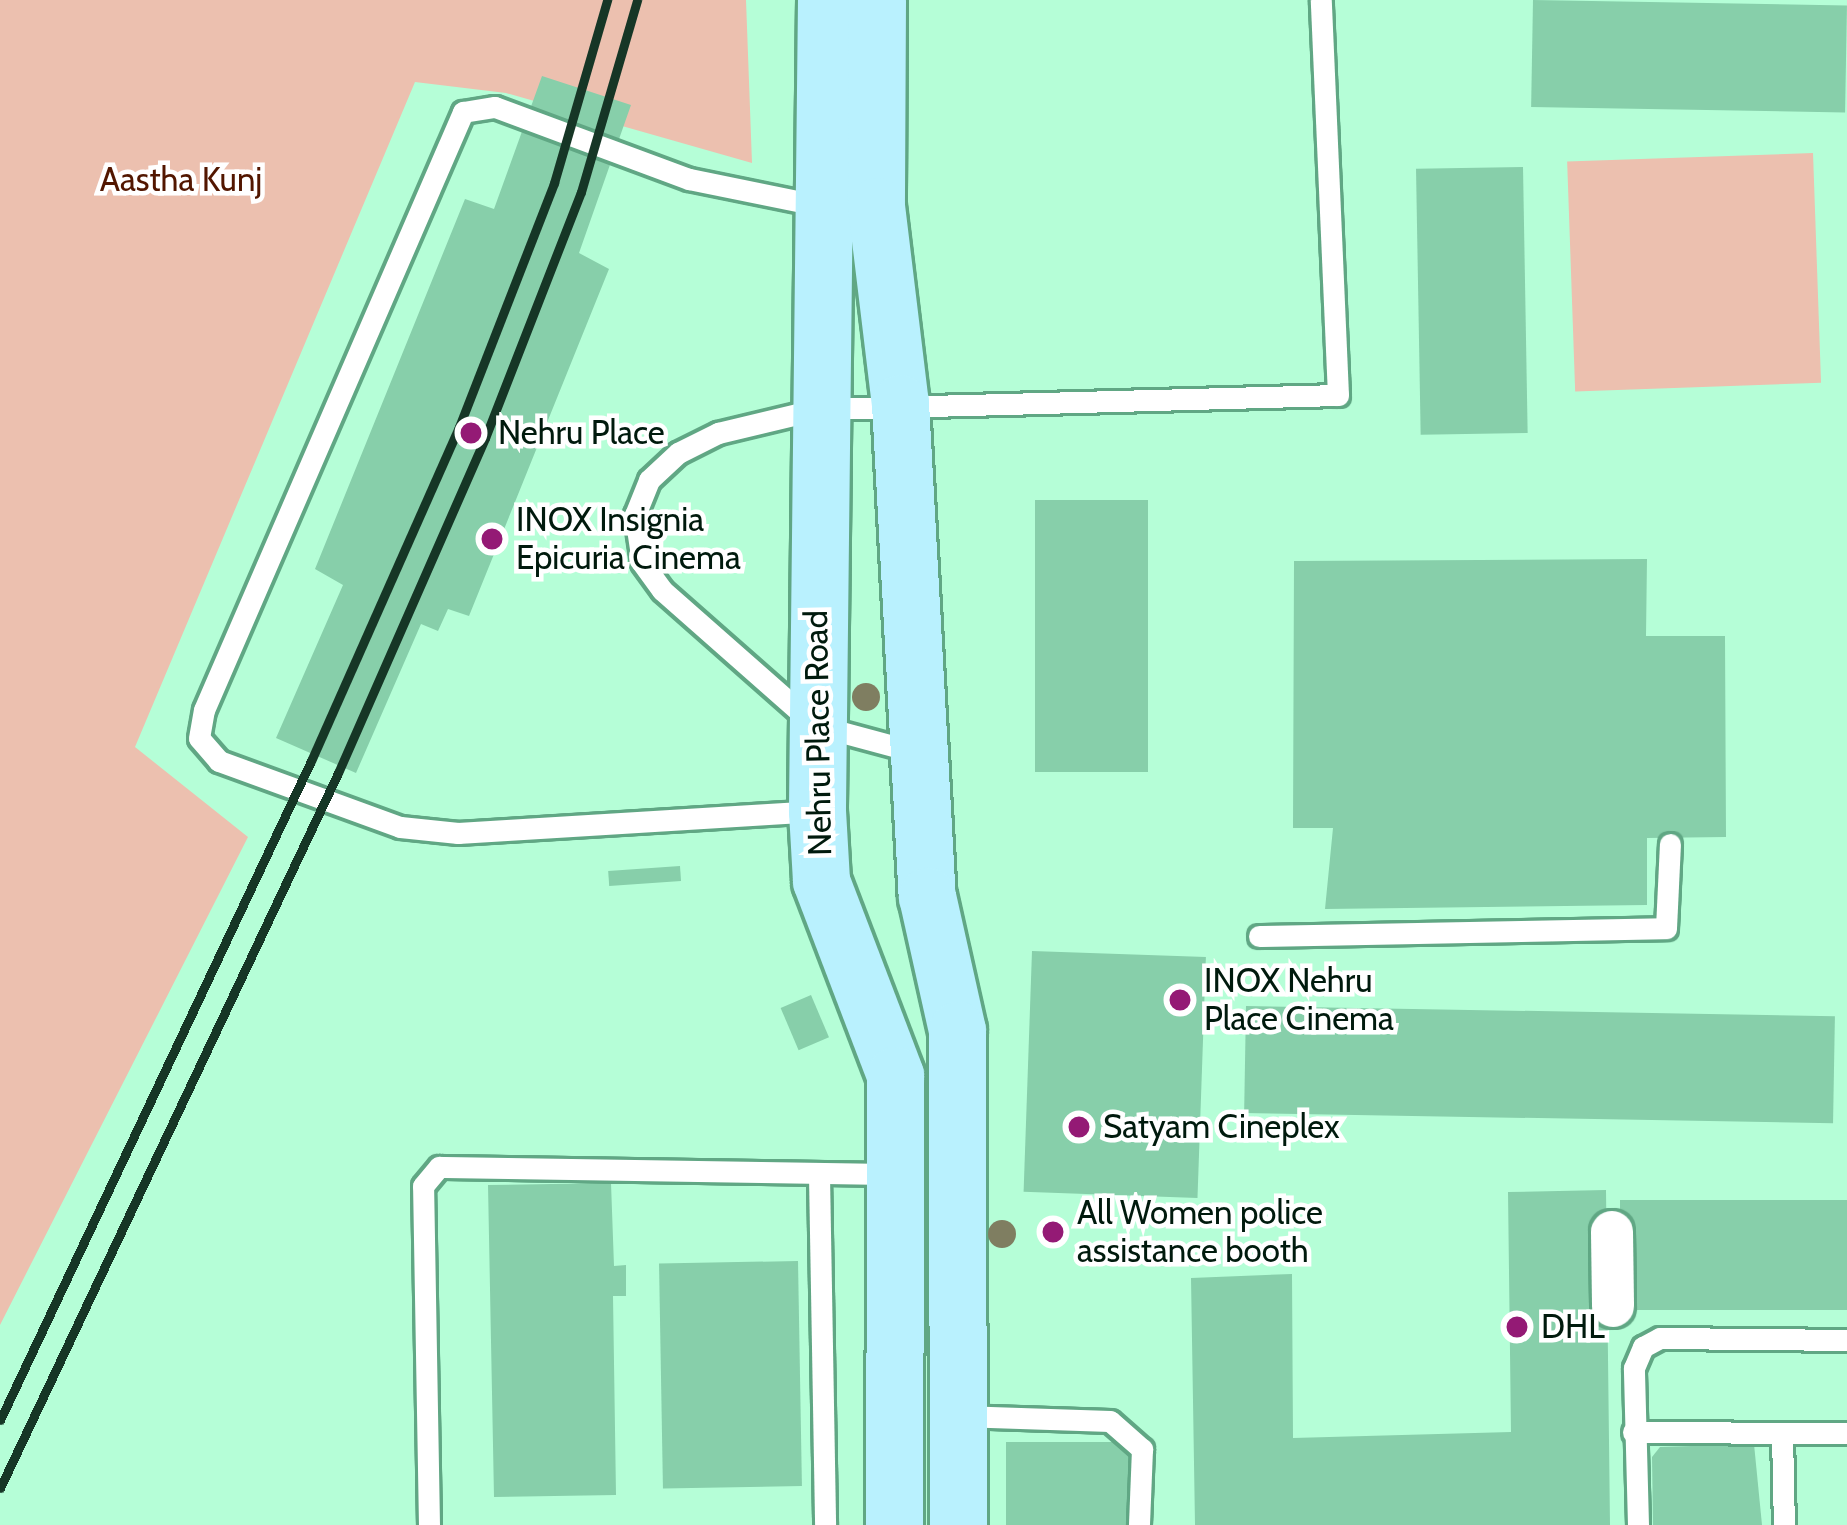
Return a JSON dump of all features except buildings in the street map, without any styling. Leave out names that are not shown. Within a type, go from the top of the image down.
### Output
[{"type":"street","name":"Nehru Place Road","points":[[826,0],[851,206],[900,403],[928,896],[957,1030],[958,1525]]},
{"type":"street","name":"Nehru Place Road","points":[[877,0],[851,206],[818,409],[814,724],[821,880],[895,1075],[894,1525]]},
{"type":"street","points":[[1612,1232],[1612,1306]]},
{"type":"lane","points":[[920,753],[814,724],[662,590],[642,562],[635,515],[649,480],[678,453],[718,433],[818,409],[900,403],[1338,395],[1321,0]]},
{"type":"lane","points":[[817,811],[458,833],[400,827],[219,761],[200,738],[204,710],[463,112],[495,107],[689,179],[777,203],[851,206]]},
{"type":"lane","points":[[1259,936],[1666,928],[1670,844]]},
{"type":"lane","points":[[429,1525],[423,1186],[439,1167],[893,1174]]},
{"type":"lane","points":[[819,1175],[825,1525]]},
{"type":"lane","points":[[1638,1525],[1633,1432],[1636,1357],[1660,1338],[1847,1340]]},
{"type":"lane","points":[[959,1416],[1110,1421],[1142,1449],[1139,1525]]},
{"type":"lane","points":[[1633,1432],[1847,1433]]},
{"type":"lane","points":[[1782,1433],[1784,1525]]},
{"type":"green space","name":"Aastha Kunj","points":[[0,0],[746,0],[752,163],[506,93],[415,82],[135,747],[248,837],[0,1325]]},
{"type":"green space","points":[[1813,153],[1821,383],[1575,391],[1567,162]]},
{"type":"railway","points":[[0,1420],[311,761],[459,427],[554,183],[607,0]]},
{"type":"railway","points":[[0,1488],[338,773],[485,438],[581,192],[637,0]]},
{"type":"place","name":"Nehru Place","points":[[471,433]]},
{"type":"place","name":"INOX Insignia Epicuria Cinema","points":[[492,539]]},
{"type":"place","name":"INOX Nehru Place Cinema","points":[[1180,1000]]},
{"type":"place","name":"Satyam Cineplex","points":[[1079,1127]]},
{"type":"place","name":"All Women police assistance booth","points":[[1053,1232]]},
{"type":"place","name":"DHL","points":[[1517,1327]]}]
